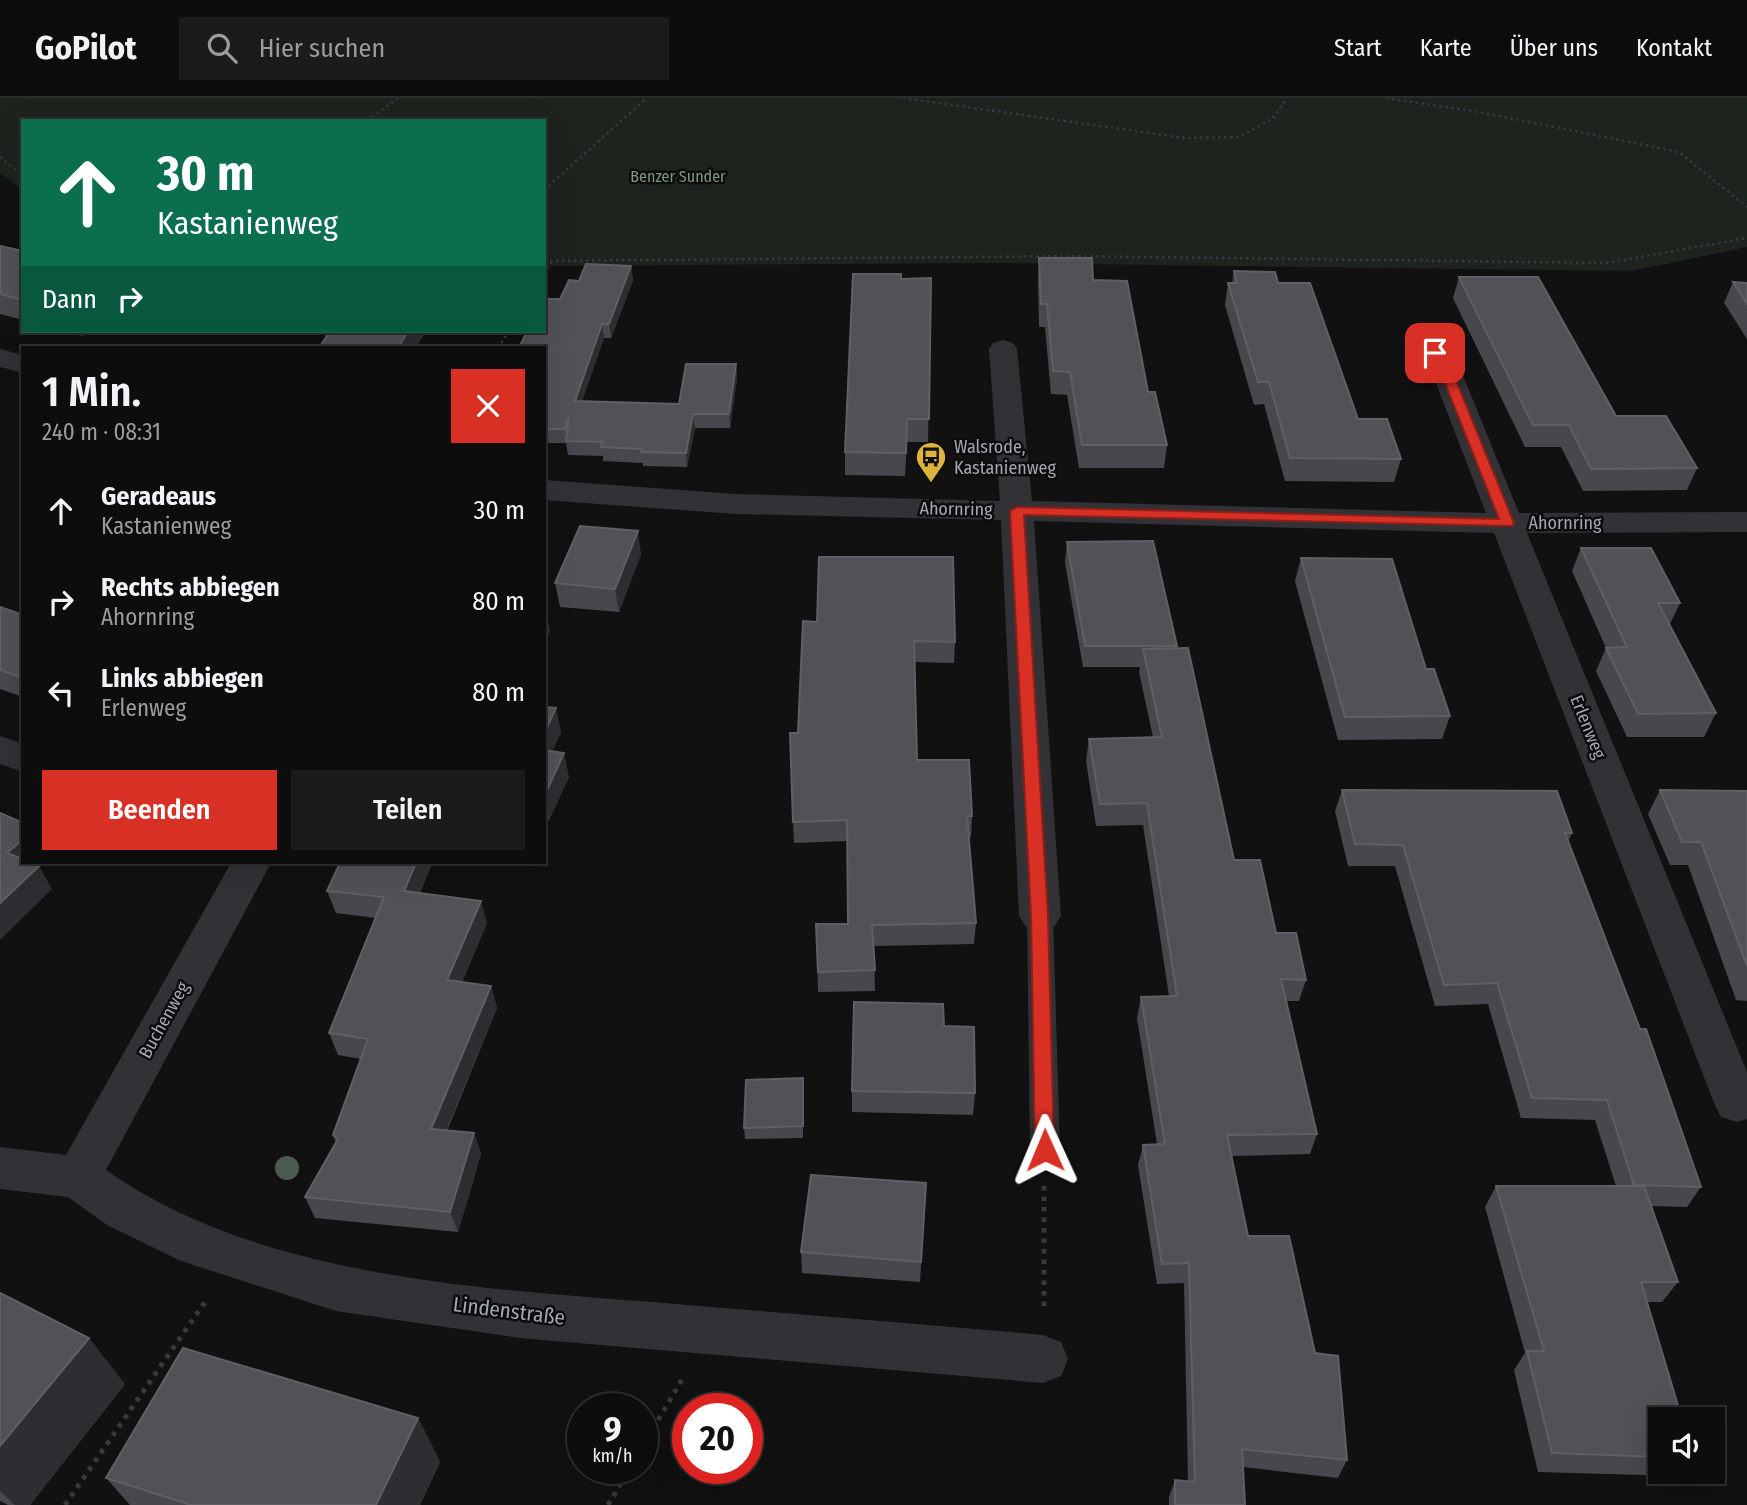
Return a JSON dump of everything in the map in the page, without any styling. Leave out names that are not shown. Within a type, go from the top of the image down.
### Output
[{"type":"street","points":[[1003,349],[1017,511],[1040,916]]},
{"type":"street","name":"Erlenweg","points":[[1435,353],[1449,378],[1737,1103]]},
{"type":"street","points":[[0,358],[21,363]]},
{"type":"street","name":"Ahornring","points":[[546,490],[736,504],[1507,523],[1747,522]]},
{"type":"street","points":[[0,750],[21,758]]},
{"type":"street","name":"Buchenweg","points":[[78,1177],[250,864]]},
{"type":"street","name":"Lindenstraße","points":[[0,1168],[78,1177],[124,1210],[198,1245],[336,1288],[520,1315],[713,1329],[1043,1359]]},
{"type":"lane","points":[[1040,916],[1045,1150]]},
{"type":"path","points":[[370,119],[398,98]]},
{"type":"path","points":[[546,188],[647,98]]},
{"type":"path","points":[[903,98],[1185,138],[1240,137],[1273,118],[1287,98]]},
{"type":"path","points":[[1386,98],[1479,112],[1679,152],[1747,207]]},
{"type":"path","points":[[0,157],[21,174]]},
{"type":"path","points":[[546,261],[1069,256],[1606,263],[1747,238]]},
{"type":"path","points":[[546,271],[552,261]]},
{"type":"path","points":[[1043,1359],[1045,1150]]},
{"type":"path","points":[[65,1505],[235,1258]]},
{"type":"path","points":[[658,1420],[713,1329]]},
{"type":"path","points":[[608,1505],[620,1484]]},
{"type":"green space","name":"Benzer Sunder","points":[[0,98],[1747,98],[1747,247],[1632,271],[992,263],[546,266],[546,119],[21,119],[21,189],[0,174]]},
{"type":"building","points":[[0,246],[21,251],[21,299],[0,294]]},
{"type":"building","points":[[1039,258],[1092,258],[1093,280],[1127,281],[1148,392],[1155,392],[1167,445],[1082,445],[1070,372],[1053,371],[1047,304],[1041,304]]},
{"type":"building","points":[[586,264],[631,266],[609,324],[602,324],[575,401],[679,404],[686,364],[736,364],[729,414],[693,414],[686,453],[641,452],[642,449],[601,447],[603,442],[566,441],[569,417],[565,429],[546,429],[546,346],[520,346],[526,333],[546,333],[548,299],[560,299],[569,280],[579,281]]},
{"type":"building","points":[[1234,271],[1275,272],[1278,283],[1310,283],[1358,419],[1387,419],[1401,459],[1290,458],[1269,382],[1258,382],[1228,283],[1237,283]]},
{"type":"building","points":[[853,274],[901,274],[901,279],[931,278],[929,419],[907,419],[906,453],[845,452]]},
{"type":"building","points":[[1459,277],[1538,277],[1616,416],[1666,416],[1697,468],[1591,469],[1569,425],[1533,425]]},
{"type":"building","points":[[1733,282],[1747,283],[1747,304]]},
{"type":"building","points":[[329,333],[407,333],[399,346],[320,346]]},
{"type":"building","points":[[580,526],[638,531],[615,589],[555,583]]},
{"type":"building","points":[[1153,541],[1177,646],[1085,646],[1067,542]]},
{"type":"building","points":[[1581,548],[1651,548],[1680,603],[1658,603],[1716,713],[1638,714],[1606,648],[1627,647]]},
{"type":"building","points":[[819,557],[953,557],[955,642],[914,641],[917,760],[969,760],[972,816],[967,816],[976,923],[872,925],[875,970],[818,972],[816,924],[848,924],[847,820],[793,822],[790,733],[798,733],[803,621],[817,622]]},
{"type":"building","points":[[1301,558],[1392,559],[1426,669],[1434,669],[1450,716],[1345,717]]},
{"type":"building","points":[[0,607],[21,614],[21,677],[0,670]]},
{"type":"building","points":[[1188,648],[1234,860],[1260,860],[1276,933],[1296,933],[1306,980],[1281,979],[1317,1134],[1227,1135],[1248,1236],[1289,1236],[1315,1353],[1338,1356],[1347,1460],[1242,1449],[1245,1505],[1175,1505],[1175,1480],[1195,1482],[1189,1263],[1162,1264],[1143,1145],[1165,1144],[1141,997],[1177,996],[1147,803],[1100,804],[1089,739],[1162,737],[1143,649]]},
{"type":"building","points":[[546,707],[556,708],[546,730]]},
{"type":"building","points":[[546,750],[564,753],[546,793]]},
{"type":"building","points":[[1342,790],[1557,791],[1572,833],[1565,833],[1640,1029],[1646,1029],[1701,1187],[1634,1185],[1607,1100],[1532,1098],[1497,983],[1444,985],[1403,845],[1355,844]]},
{"type":"building","points":[[1660,790],[1747,791],[1747,966],[1701,842],[1682,842]]},
{"type":"building","points":[[0,813],[21,822],[21,841],[7,853],[21,858],[21,864],[39,866],[0,903]]},
{"type":"building","points":[[340,864],[416,864],[404,891],[481,901],[447,980],[491,986],[431,1129],[474,1133],[450,1212],[305,1197],[338,1139],[333,1135],[368,1039],[329,1033],[384,897],[327,891]]},
{"type":"building","points":[[854,1002],[943,1004],[944,1026],[974,1027],[975,1093],[852,1091]]},
{"type":"building","points":[[803,1078],[803,1126],[744,1128],[746,1080]]},
{"type":"building","points":[[811,1175],[926,1183],[921,1262],[801,1252]]},
{"type":"building","points":[[1496,1186],[1644,1186],[1678,1282],[1641,1282],[1678,1407],[1648,1407],[1648,1457],[1552,1453],[1527,1351],[1544,1351]]},
{"type":"building","points":[[0,1293],[89,1338],[0,1446]]},
{"type":"building","points":[[183,1348],[418,1418],[376,1505],[191,1505],[106,1478]]},
{"type":"place","name":"Walsrode, Kastanienweg","points":[[931,484]]},
{"type":"route","points":[[1045,1150],[1040,916],[1034,851],[1017,511],[1507,523],[1449,378],[1435,353]]}]
